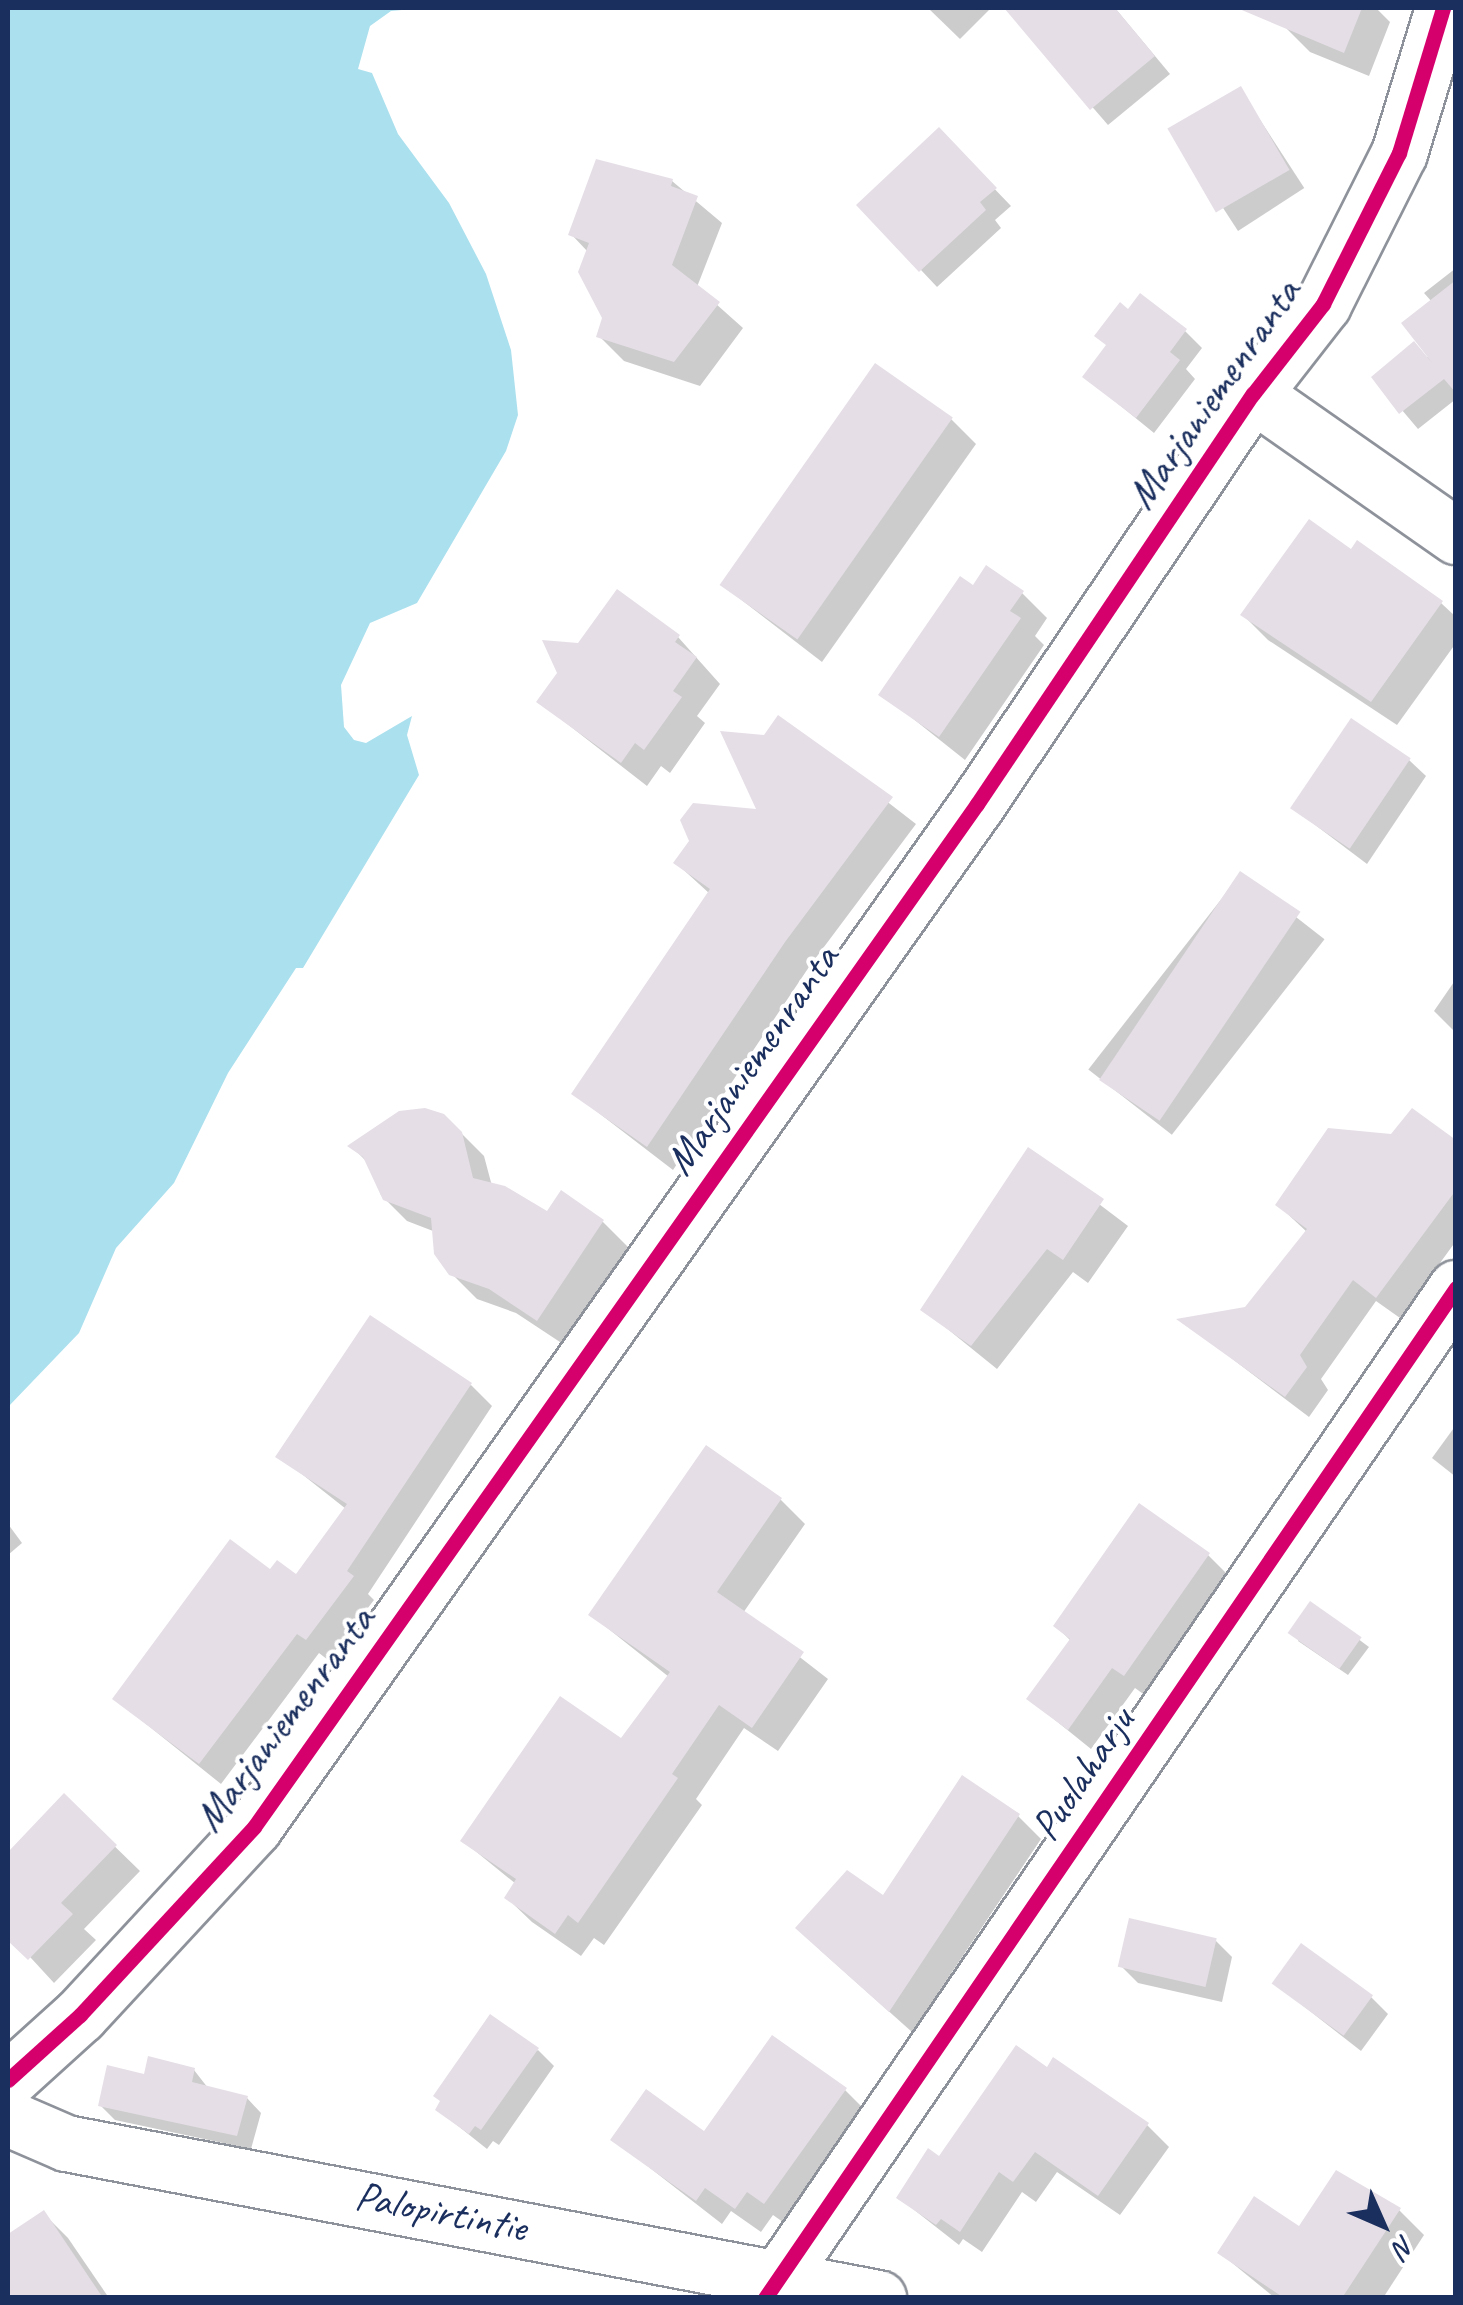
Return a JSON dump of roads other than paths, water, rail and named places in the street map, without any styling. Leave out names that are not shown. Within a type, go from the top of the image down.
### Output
[{"type":"street","name":"Marjaniemenranta","points":[[8,2080],[80,2015],[254,1827],[977,804],[1253,394],[1323,304],[1370,219],[1424,84],[1443,8]]},
{"type":"street","points":[[1253,394],[1456,536]]},
{"type":"street","name":"Puolaharju","points":[[773,2289],[1456,1288]]},
{"type":"street","name":"Palopirtintie","points":[[8,2118],[66,2143],[773,2289],[878,2298]]},
{"type":"water","points":[[8,8],[423,8],[391,11],[370,26],[358,69],[372,73],[398,134],[449,203],[486,274],[511,350],[518,415],[506,451],[417,603],[370,623],[341,685],[344,727],[354,740],[366,743],[412,716],[407,735],[419,775],[303,968],[296,968],[228,1073],[174,1183],[116,1248],[79,1333],[8,1407]]}]
